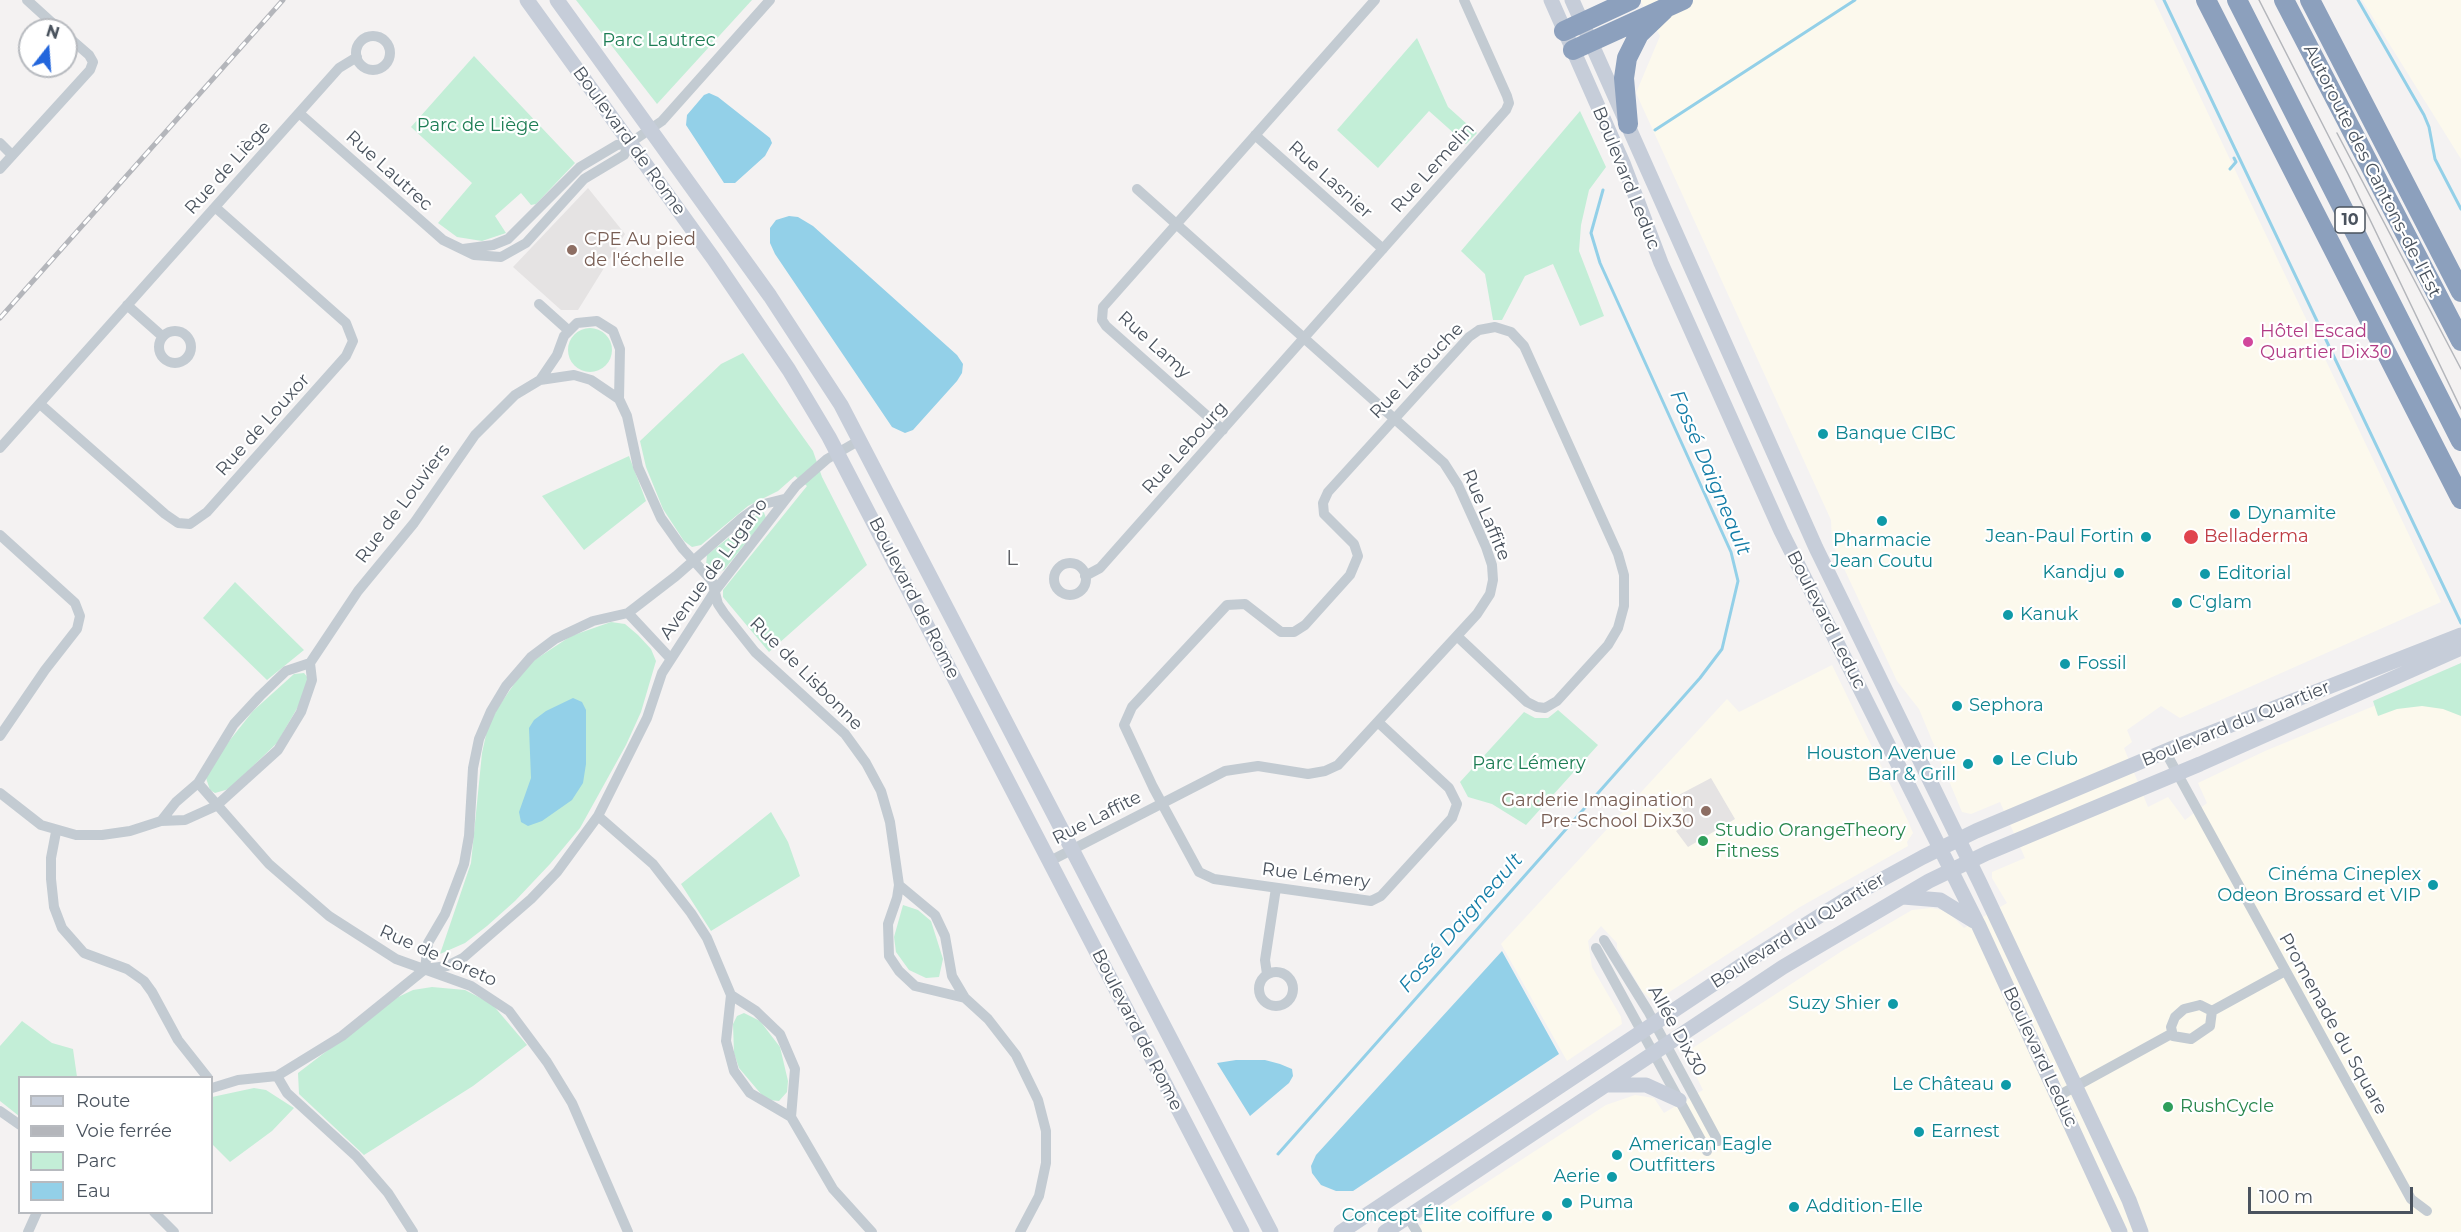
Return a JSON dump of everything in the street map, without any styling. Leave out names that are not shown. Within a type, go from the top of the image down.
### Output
[{"type":"highway","points":[[1564,31],[1631,0]]},
{"type":"highway","points":[[1573,50],[1683,0]]},
{"type":"highway","name":"10","points":[[2237,0],[2461,441]]},
{"type":"highway","name":"Autoroute des Cantons-de-l'Est","points":[[2284,0],[2461,341]]},
{"type":"highway","points":[[2310,0],[2461,292]]},
{"type":"highway","points":[[2207,1],[2461,499]]},
{"type":"highway","points":[[1628,124],[1624,78],[1627,57],[1640,34],[1664,10]]},
{"type":"main road","name":"Boulevard de Rome","points":[[527,0],[769,339],[838,452],[1242,1232]]},
{"type":"main road","name":"Boulevard de Rome","points":[[557,0],[652,129],[799,339],[860,440],[1271,1232]]},
{"type":"main road","name":"Boulevard Leduc","points":[[1551,0],[1623,163],[1661,263],[1781,531],[1952,870],[2121,1232]]},
{"type":"main road","name":"Boulevard Leduc","points":[[1572,0],[1822,561],[1970,861],[2132,1206],[2141,1232]]},
{"type":"main road","name":"Boulevard du Quartier","points":[[1385,1232],[1805,953],[1900,897],[1970,861],[2176,774],[2453,647],[2461,635]]},
{"type":"main road","name":"Boulevard du Quartier","points":[[1341,1232],[1648,1027],[1830,909],[1940,848],[2165,752],[2453,647]]},
{"type":"main road","points":[[1900,897],[1940,900],[1978,924]]},
{"type":"main road","points":[[1605,1086],[1646,1085],[1679,1100]]},
{"type":"street","points":[[27,0],[47,18]]},
{"type":"street","name":"Rue Lautrec","points":[[299,113],[435,234],[460,250],[493,245],[508,239],[528,222],[580,166],[617,145],[630,143],[668,115],[770,0]]},
{"type":"street","points":[[1176,223],[1375,0]]},
{"type":"street","name":"Rue Lemelin","points":[[1306,337],[1508,106],[1507,96],[1464,0]]},
{"type":"street","points":[[0,169],[90,70],[93,62],[78,47]]},
{"type":"street","name":"Rue de Liège","points":[[0,448],[342,65],[357,57]]},
{"type":"street","name":"Rue Lasnier","points":[[1255,135],[1383,249]]},
{"type":"street","points":[[0,144],[12,155]]},
{"type":"street","name":"Rue Laffite","points":[[1050,861],[1234,768],[1258,766],[1308,774],[1331,769],[1351,753],[1458,637],[1490,594],[1493,573],[1490,556],[1452,473],[1306,337],[1137,189]]},
{"type":"street","name":"Rue de Louxor","points":[[40,404],[165,514],[184,525],[202,517],[331,373],[352,347],[350,328],[215,207]]},
{"type":"street","name":"Rue Lamy","points":[[1176,223],[1107,300],[1103,308],[1102,320],[1222,429]]},
{"type":"street","points":[[539,304],[568,330],[587,320],[606,324],[613,331],[620,349],[619,399],[627,416],[638,467],[651,501],[672,534],[712,581],[715,591]]},
{"type":"street","points":[[127,305],[162,336]]},
{"type":"street","name":"Rue Latouche","points":[[1162,803],[1126,733],[1124,721],[1128,712],[1227,605],[1245,604],[1281,632],[1294,632],[1305,625],[1350,575],[1359,556],[1354,544],[1326,518],[1323,508],[1324,499],[1472,334],[1492,327],[1511,332],[1524,346],[1621,560],[1625,597],[1618,628],[1608,645],[1549,707],[1537,708],[1527,702],[1458,637]]},
{"type":"street","name":"Rue de Louviers","points":[[540,380],[568,330]]},
{"type":"street","name":"Rue Lebourg","points":[[1085,576],[1100,568],[1306,337]]},
{"type":"street","name":"Rue de Louviers","points":[[310,663],[358,591],[414,523],[475,435],[515,395],[540,380],[574,375],[591,380],[619,399]]},
{"type":"street","name":"Avenue de Lugano","points":[[213,1084],[277,1076],[342,1036],[425,969],[447,966],[463,958],[516,914],[557,872],[598,816],[639,736],[670,658],[715,591],[777,513],[784,499],[803,479],[838,452],[860,440]]},
{"type":"street","name":"Avenue de Lugano","points":[[425,969],[428,943],[445,915],[464,864],[477,748],[499,696],[531,657],[555,639],[593,621],[628,613],[760,505],[784,499]]},
{"type":"street","points":[[0,535],[75,603],[80,616],[77,629],[45,670],[0,736]]},
{"type":"street","name":"Rue de Lisbonne","points":[[715,591],[724,613],[755,652],[833,720],[866,763],[888,814],[899,885],[888,924],[889,956],[893,964],[915,986],[965,998]]},
{"type":"street","name":"Avenue de Lugano","points":[[628,613],[670,658]]},
{"type":"street","points":[[0,793],[20,811],[56,832],[102,835],[130,831],[161,820],[185,820],[216,806],[278,750],[302,712],[312,680],[310,663],[286,671],[260,696],[234,724],[198,783],[176,802],[161,820]]},
{"type":"street","name":"Rue Lémery","points":[[1162,803],[1199,872],[1214,879],[1357,901],[1377,899],[1455,814],[1456,798],[1449,788],[1378,723]]},
{"type":"street","name":"Promenade du Square","points":[[2165,752],[2410,1199],[2427,1211]]},
{"type":"street","name":"Rue de Loreto","points":[[198,783],[216,806],[278,873],[320,910],[396,959],[471,986],[491,997],[508,1011],[547,1062],[583,1124],[628,1232]]},
{"type":"street","points":[[598,816],[632,843],[671,885],[707,938],[731,995],[726,1041],[734,1071],[750,1093],[791,1118],[833,1189],[872,1232]]},
{"type":"street","points":[[56,832],[51,858],[51,879],[54,908],[62,928],[84,952],[127,969],[144,981],[178,1040],[205,1076]]},
{"type":"street","points":[[899,885],[928,908],[940,923],[952,976],[965,998],[997,1029],[1016,1054],[1036,1094],[1044,1119],[1047,1143],[1042,1185],[1034,1207],[1020,1232]]},
{"type":"street","points":[[1267,974],[1265,960],[1276,888]]},
{"type":"street","name":"Allée Dix30","points":[[1600,944],[1648,1027],[1679,1100],[1707,1151]]},
{"type":"street","points":[[2212,1011],[2284,971]]},
{"type":"street","points":[[731,995],[771,1022],[786,1044],[795,1069],[791,1118]]},
{"type":"street","points":[[2171,1034],[2173,1020],[2184,1009],[2200,1005],[2212,1011]]},
{"type":"street","points":[[2171,1034],[2183,1039],[2195,1037],[2210,1026],[2212,1011]]},
{"type":"street","points":[[2058,1096],[2171,1034]]},
{"type":"street","name":"Allée Dix30","points":[[1659,1049],[1718,1141]]},
{"type":"street","points":[[277,1076],[287,1093],[356,1156],[387,1193],[413,1232]]},
{"type":"street","points":[[0,1110],[18,1124]]},
{"type":"street","points":[[28,1232],[36,1214]]},
{"type":"street","points":[[156,1214],[174,1232]]},
{"type":"street","points":[[1408,1217],[1417,1232]]},
{"type":"shaded area","points":[[1640,0],[2154,0],[2441,602],[2180,718],[2161,706],[2127,730],[2132,742],[2124,748],[2148,807],[2168,797],[2185,820],[2207,803],[2198,783],[2265,751],[2461,670],[2461,1232],[1410,1232],[1606,1105],[1635,1095],[1654,1098],[1664,1113],[1703,1090],[1685,1053],[1842,951],[1912,910],[1931,908],[1947,911],[1964,928],[2007,903],[1992,878],[1992,872],[2025,858],[2000,802],[1971,814],[1962,812],[1919,709],[1897,681],[1832,543],[1831,520],[1636,93],[1660,36]]},
{"type":"shaded area","points":[[2362,0],[2461,0],[2461,159]]},
{"type":"shaded area","name":"CPE Au pied de l'échelle","points":[[588,188],[625,234],[578,310],[561,310],[513,267]]},
{"type":"shaded area","points":[[1832,665],[1908,821],[1913,833],[1907,842],[1908,846],[1800,907],[1654,1002],[1642,991],[1617,948],[1617,943],[1601,926],[1588,941],[1592,967],[1621,1017],[1622,1024],[1567,1061],[1501,944],[1727,699],[1739,712]]},
{"type":"shaded area","name":"Garderie Imagination Pre-School Dix30","points":[[1711,778],[1735,819],[1688,847],[1676,831],[1684,826],[1680,820],[1686,816],[1675,797]]},
{"type":"green space","name":"Parc Lautrec","points":[[576,0],[752,0],[657,104]]},
{"type":"green space","points":[[1417,38],[1448,107],[1477,133],[1466,144],[1429,111],[1378,168],[1337,130]]},
{"type":"green space","name":"Parc de Liège","points":[[474,56],[575,163],[536,204],[531,205],[521,193],[495,216],[506,233],[482,241],[457,237],[438,223],[472,183],[411,127]]},
{"type":"green space","points":[[1580,111],[1606,167],[1589,190],[1581,225],[1579,251],[1604,316],[1580,326],[1553,264],[1525,276],[1502,320],[1493,320],[1485,274],[1461,251]]},
{"type":"green space","points":[[590,328],[605,335],[612,350],[605,365],[590,372],[575,365],[568,350],[575,335]]},
{"type":"green space","points":[[743,353],[813,451],[822,477],[867,565],[769,652],[723,597],[723,590],[807,486],[795,476],[778,491],[748,506],[701,545],[692,547],[684,541],[663,509],[646,467],[640,441],[721,364]]},
{"type":"green space","points":[[629,456],[646,501],[584,550],[542,496]]},
{"type":"green space","points":[[763,510],[766,518],[724,570],[714,573],[706,565],[707,555]]},
{"type":"green space","points":[[235,582],[304,650],[267,680],[203,618]]},
{"type":"green space","points":[[611,622],[625,624],[638,635],[651,649],[656,661],[641,712],[626,745],[580,828],[550,864],[515,901],[487,926],[465,943],[440,954],[471,863],[482,753],[487,730],[497,709],[527,665],[571,636]]},
{"type":"green space","points":[[2461,663],[2461,716],[2443,709],[2422,706],[2397,709],[2378,716],[2373,701]]},
{"type":"green space","points":[[304,673],[308,678],[299,705],[277,743],[229,789],[215,793],[210,790],[206,778],[226,745],[253,711],[294,674]]},
{"type":"green space","name":"Parc Lémery","points":[[1558,710],[1598,745],[1526,825],[1492,804],[1468,797],[1460,782],[1524,712],[1535,718],[1548,718]]},
{"type":"green space","points":[[771,812],[788,842],[800,876],[711,931],[681,884]]},
{"type":"green space","points":[[903,905],[918,910],[931,921],[943,959],[939,977],[926,978],[909,970],[896,952],[894,937]]},
{"type":"green space","points":[[432,987],[465,990],[492,1004],[527,1045],[473,1086],[364,1155],[299,1094],[298,1073],[396,998],[413,990]]},
{"type":"green space","points":[[744,1013],[760,1021],[780,1047],[788,1081],[787,1092],[779,1101],[769,1100],[761,1094],[739,1068],[734,1053],[733,1024],[737,1016]]},
{"type":"green space","points":[[22,1021],[52,1043],[73,1049],[77,1076],[18,1076],[18,1115],[0,1101],[0,1046]]},
{"type":"green space","points":[[254,1088],[266,1090],[294,1108],[272,1131],[230,1162],[213,1145],[213,1097]]},
{"type":"water","points":[[709,93],[718,97],[770,138],[772,143],[765,156],[735,183],[724,183],[686,125],[687,115],[704,95]]},
{"type":"water","points":[[789,216],[798,217],[813,226],[957,355],[963,364],[962,373],[957,381],[913,430],[905,433],[892,427],[775,254],[770,243],[770,228],[776,220]]},
{"type":"water","points":[[573,698],[582,702],[586,710],[586,764],[583,783],[572,800],[542,821],[528,826],[521,822],[519,812],[531,778],[529,728],[534,720],[546,711]]},
{"type":"water","points":[[1502,951],[1559,1054],[1353,1191],[1336,1191],[1321,1185],[1312,1173],[1311,1166],[1316,1155]]},
{"type":"water","points":[[1236,1060],[1265,1060],[1280,1064],[1292,1069],[1293,1076],[1289,1083],[1250,1116],[1217,1063]]},
{"type":"waterway","name":"Fossé Daigneault","points":[[1655,130],[1855,0]]},
{"type":"waterway","points":[[2164,0],[2461,623]]},
{"type":"waterway","points":[[2358,0],[2424,115],[2429,127],[2435,159],[2461,209]]},
{"type":"waterway","name":"Fossé Daigneault","points":[[2230,169],[2236,162],[2234,158]]},
{"type":"waterway","name":"Fossé Daigneault","points":[[1278,1154],[1700,678],[1722,649],[1738,581],[1731,552],[1600,263],[1591,233],[1603,190]]},
{"type":"tram line","points":[[2259,0],[2348,174],[2461,409]]},
{"type":"tram line","points":[[2337,133],[2461,369]]},
{"type":"railway","points":[[0,318],[283,0]]},
{"type":"place","name":"CPE Au pied de l'échelle","points":[[572,250]]},
{"type":"place","name":"Hôtel Escad Quartier Dix30","points":[[2248,342]]},
{"type":"place","name":"Banque CIBC","points":[[1823,434]]},
{"type":"place","name":"Dynamite","points":[[2235,514]]},
{"type":"place","name":"Pharmacie Jean Coutu","points":[[1882,521]]},
{"type":"place","name":"Jean-Paul Fortin","points":[[2146,537]]},
{"type":"place","name":"Belladerma","points":[[2191,537]]},
{"type":"place","name":"Kandju","points":[[2119,573]]},
{"type":"place","name":"Editorial","points":[[2205,574]]},
{"type":"place","name":"C'glam","points":[[2177,603]]},
{"type":"place","name":"Kanuk","points":[[2008,615]]},
{"type":"place","name":"Fossil","points":[[2065,664]]},
{"type":"place","name":"Sephora","points":[[1957,706]]},
{"type":"place","name":"Le Club","points":[[1998,760]]},
{"type":"place","name":"Houston Avenue Bar & Grill","points":[[1968,764]]},
{"type":"place","name":"Garderie Imagination Pre-School Dix30","points":[[1706,811]]},
{"type":"place","name":"Studio OrangeTheory Fitness","points":[[1703,841]]},
{"type":"place","name":"Cinéma Cineplex Odeon Brossard et VIP","points":[[2433,885]]},
{"type":"place","name":"Suzy Shier","points":[[1893,1004]]},
{"type":"place","name":"Le Château","points":[[2006,1085]]},
{"type":"place","name":"RushCycle","points":[[2168,1107]]},
{"type":"place","name":"Earnest","points":[[1919,1132]]},
{"type":"place","name":"American Eagle Outfitters","points":[[1617,1155]]},
{"type":"place","name":"Aerie","points":[[1612,1177]]},
{"type":"place","name":"Puma","points":[[1567,1203]]},
{"type":"place","name":"Addition-Elle","points":[[1794,1207]]},
{"type":"place","name":"Concept Élite coiffure","points":[[1547,1216]]},
{"type":"district","name":"L","points":[[1013,559]]}]
